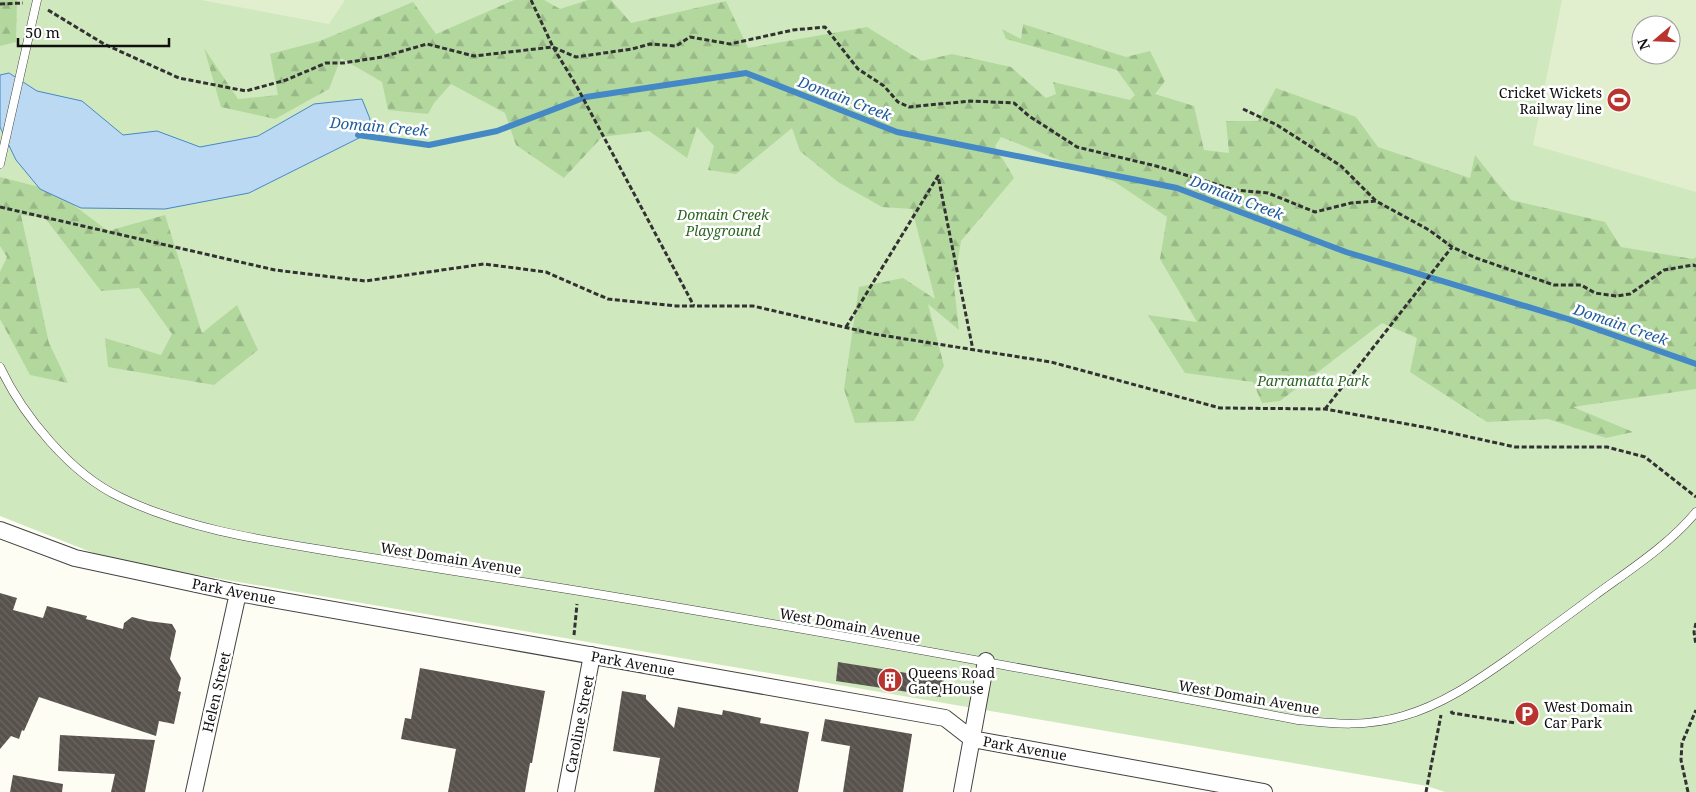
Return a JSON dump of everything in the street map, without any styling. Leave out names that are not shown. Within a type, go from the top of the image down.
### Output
[{"type":"street","name":"Park Avenue","points":[[0,530],[75,558],[238,593],[945,718],[972,739],[1264,792]]},
{"type":"street","name":"Helen Street","points":[[194,792],[238,593]]},
{"type":"street","name":"Caroline Street","points":[[566,792],[592,656]]},
{"type":"street","points":[[962,792],[986,661]]},
{"type":"lane","points":[[1,160],[36,2]]},
{"type":"lane","name":"West Domain Avenue","points":[[0,367],[16,396],[32,419],[69,460],[91,480],[143,507],[192,523],[262,540],[578,591],[986,661],[1298,720],[1348,725],[1386,721],[1444,700],[1522,649],[1652,553],[1696,512]]},
{"type":"path","points":[[531,0],[553,47],[576,85],[694,306]]},
{"type":"path","points":[[0,4],[36,2],[104,44],[178,78],[246,91],[286,80],[326,63],[343,63],[382,58],[427,44],[474,56],[553,47],[576,57],[632,49],[650,44],[676,46],[690,37],[730,44],[793,30],[825,27],[858,69],[884,86],[898,102],[909,108],[970,101],[1014,103],[1029,116],[1077,146],[1156,166],[1235,190],[1268,193],[1315,212],[1351,203],[1376,201]]},
{"type":"path","points":[[1242,109],[1277,125],[1341,166],[1376,201],[1430,230],[1452,246],[1476,258],[1554,285],[1581,285],[1594,293],[1616,296],[1630,294],[1664,270],[1693,264],[1696,266]]},
{"type":"path","points":[[846,327],[938,176],[973,350]]},
{"type":"path","points":[[0,207],[275,270],[364,281],[484,264],[546,272],[608,300],[676,306],[754,306],[874,334],[1051,362],[1220,408],[1325,409],[1429,428],[1515,447],[1607,447],[1645,457],[1696,497]]},
{"type":"path","points":[[1325,409],[1452,246]]},
{"type":"path","points":[[572,652],[578,591]]},
{"type":"path","points":[[1696,623],[1694,632],[1696,645]]},
{"type":"path","points":[[1444,700],[1452,713],[1516,723]]},
{"type":"path","points":[[1426,792],[1444,700]]},
{"type":"path","points":[[1688,792],[1681,760],[1682,743],[1696,710]]},
{"type":"green space","name":"Parramatta Park","points":[[0,0],[1696,0],[1696,792],[1445,792],[1427,786],[111,560],[0,516]]},
{"type":"green space","points":[[0,0],[17,0],[16,42],[0,46]]},
{"type":"green space","points":[[201,0],[345,0],[329,24]]},
{"type":"green space","points":[[514,0],[544,0],[560,9],[588,0],[611,0],[631,23],[726,1],[748,48],[867,27],[922,61],[952,54],[1011,67],[1046,98],[1056,94],[1053,82],[1130,100],[1135,95],[1117,70],[1006,39],[1002,29],[1021,39],[1023,24],[1126,57],[1150,51],[1165,81],[1155,94],[1194,106],[1204,150],[1229,153],[1226,121],[1258,121],[1276,88],[1356,117],[1378,147],[1470,178],[1475,155],[1511,200],[1605,222],[1621,247],[1693,259],[1696,257],[1696,389],[1573,407],[1633,432],[1606,438],[1548,419],[1487,422],[1410,372],[1417,338],[1382,323],[1280,401],[1262,403],[1253,382],[1185,373],[1148,315],[1197,322],[1160,259],[1167,217],[1115,182],[1001,137],[995,146],[1014,178],[961,241],[954,286],[959,330],[928,304],[944,366],[914,421],[855,423],[844,389],[859,287],[903,278],[935,299],[912,209],[882,207],[838,182],[800,151],[792,128],[736,174],[708,170],[714,146],[697,127],[687,158],[649,131],[602,137],[564,178],[516,145],[505,113],[451,84],[434,103],[428,114],[388,110],[382,82],[341,58],[329,89],[275,119],[221,107],[204,48],[238,99],[278,95],[270,54],[320,41],[413,2],[436,34]]},
{"type":"green space","name":"Cricket Wickets Railway line","points":[[1562,0],[1696,0],[1696,192],[1533,145]]},
{"type":"green space","points":[[0,177],[55,191],[108,231],[165,215],[202,333],[237,305],[258,350],[214,385],[108,367],[105,338],[161,355],[172,334],[139,288],[101,291],[45,218],[21,215],[49,343],[68,383],[30,375],[0,319],[0,272],[7,257],[0,246]]},
{"type":"water","points":[[9,73],[37,91],[82,101],[123,135],[157,131],[200,147],[258,136],[314,104],[362,99],[370,119],[365,135],[249,193],[165,209],[81,208],[40,189],[16,160],[0,127],[0,75]]},
{"type":"building","points":[[0,593],[17,598],[13,610],[43,618],[47,606],[87,616],[86,619],[123,629],[124,623],[132,617],[172,624],[176,631],[170,659],[181,678],[178,691],[181,692],[174,724],[159,721],[156,736],[39,697],[19,739],[11,736],[0,749]]},
{"type":"building","name":"Queens Road Gate House","points":[[838,662],[944,679],[941,697],[836,681]]},
{"type":"building","points":[[420,668],[545,691],[525,792],[448,792],[456,749],[401,739],[405,718],[411,719]]},
{"type":"building","points":[[622,691],[646,695],[646,699],[674,728],[678,707],[722,715],[723,710],[761,718],[760,723],[809,732],[798,792],[654,792],[660,758],[613,751]]},
{"type":"building","points":[[825,719],[912,734],[903,792],[843,792],[850,746],[821,741]]},
{"type":"building","points":[[60,735],[155,740],[145,792],[111,792],[115,774],[58,771]]},
{"type":"building","points":[[13,775],[63,784],[62,792],[10,792]]},
{"type":"waterway","name":"Domain Creek","points":[[358,135],[429,145],[497,131],[586,97],[746,73],[897,132],[1177,188],[1346,252],[1568,319],[1696,364]]},
{"type":"place","name":"Cricket Wickets Railway line","points":[[1619,100]]},
{"type":"place","name":"Queens Road Gate House","points":[[890,680]]},
{"type":"place","name":"West Domain Car Park","points":[[1527,714]]},
{"type":"park label","name":"Domain Creek Playground","points":[[723,222]]}]
